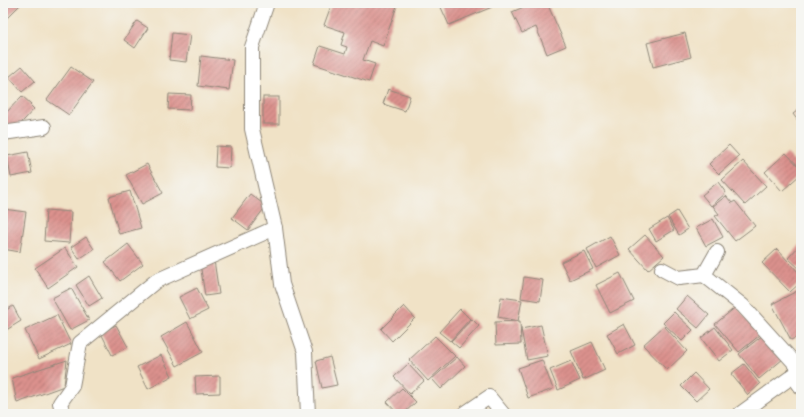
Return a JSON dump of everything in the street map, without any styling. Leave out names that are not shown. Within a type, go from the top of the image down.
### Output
[{"type":"street","points":[[267,3],[252,47],[252,129],[275,228],[282,284],[305,352],[308,414]]},
{"type":"street","points":[[3,133],[44,127]]},
{"type":"street","points":[[64,414],[60,403],[72,386],[80,343],[156,281],[275,228]]},
{"type":"street","points":[[704,275],[717,252]]},
{"type":"street","points":[[662,269],[679,278],[704,275],[743,306],[798,372],[801,387]]},
{"type":"street","points":[[740,414],[798,372]]},
{"type":"street","points":[[464,414],[489,397],[503,414]]},
{"type":"building","points":[[3,3],[22,3],[7,18],[3,14]]},
{"type":"building","points":[[332,3],[398,3],[383,46],[370,41],[363,60],[375,64],[369,82],[314,64],[320,46],[345,54],[347,47],[341,45],[345,32],[324,25]]},
{"type":"building","points":[[439,3],[490,3],[492,7],[449,25]]},
{"type":"building","points":[[533,3],[547,3],[566,46],[547,54],[536,27],[522,33],[512,12]]},
{"type":"building","points":[[137,21],[148,28],[135,48],[124,40]]},
{"type":"building","points":[[172,33],[190,35],[186,62],[169,60]]},
{"type":"building","points":[[685,33],[691,57],[653,67],[647,43]]},
{"type":"building","points":[[201,56],[233,60],[229,90],[198,86]]},
{"type":"building","points":[[22,66],[35,81],[22,92],[9,77]]},
{"type":"building","points":[[71,67],[93,82],[69,115],[47,100]]},
{"type":"building","points":[[388,89],[410,96],[405,111],[383,104]]},
{"type":"building","points":[[169,94],[191,95],[190,110],[168,109]]},
{"type":"building","points":[[22,96],[34,109],[15,130],[3,119],[3,116]]},
{"type":"building","points":[[263,97],[279,97],[279,124],[263,124]]},
{"type":"building","points":[[801,108],[801,125],[793,114]]},
{"type":"building","points":[[729,145],[739,156],[719,174],[709,164]]},
{"type":"building","points":[[216,146],[231,147],[230,168],[215,167]]},
{"type":"building","points":[[28,152],[32,173],[11,177],[7,156]]},
{"type":"building","points":[[786,153],[801,169],[801,174],[782,191],[765,172]]},
{"type":"building","points":[[743,161],[766,186],[745,205],[722,180]]},
{"type":"building","points":[[147,164],[163,193],[142,204],[126,175]]},
{"type":"building","points":[[718,182],[726,193],[711,206],[702,195]]},
{"type":"building","points":[[130,191],[141,228],[119,234],[109,197]]},
{"type":"building","points":[[250,194],[266,206],[248,230],[232,218]]},
{"type":"building","points":[[726,196],[732,203],[735,201],[755,226],[735,241],[715,216],[719,214],[713,206]]},
{"type":"building","points":[[3,209],[26,212],[20,252],[3,249]]},
{"type":"building","points":[[46,210],[71,212],[69,243],[44,241]]},
{"type":"building","points":[[677,211],[688,229],[679,235],[668,217]]},
{"type":"building","points":[[667,218],[674,230],[656,241],[649,229]]},
{"type":"building","points":[[713,219],[723,237],[706,246],[696,228]]},
{"type":"building","points":[[645,235],[664,256],[648,270],[629,249]]},
{"type":"building","points":[[610,236],[620,255],[596,268],[587,249]]},
{"type":"building","points":[[86,237],[94,249],[79,259],[71,247]]},
{"type":"building","points":[[128,244],[143,264],[120,281],[105,262]]},
{"type":"building","points":[[801,244],[801,270],[788,258]]},
{"type":"building","points":[[65,248],[78,267],[48,288],[35,268]]},
{"type":"building","points":[[777,249],[801,275],[801,282],[790,292],[762,263]]},
{"type":"building","points":[[584,251],[593,269],[570,280],[561,262]]},
{"type":"building","points":[[214,260],[219,294],[205,296],[200,263]]},
{"type":"building","points":[[620,273],[634,301],[610,313],[596,285]]},
{"type":"building","points":[[89,276],[102,298],[89,306],[76,285]]},
{"type":"building","points":[[524,277],[543,280],[540,301],[521,298]]},
{"type":"building","points":[[71,288],[89,320],[70,330],[52,298]]},
{"type":"building","points":[[197,288],[208,310],[190,319],[179,297]]},
{"type":"building","points":[[801,289],[801,335],[791,340],[772,304]]},
{"type":"building","points":[[687,296],[709,315],[698,328],[676,309]]},
{"type":"building","points":[[501,297],[522,300],[518,321],[498,317]]},
{"type":"building","points":[[13,306],[21,321],[3,332],[3,312]]},
{"type":"building","points":[[404,306],[415,318],[392,341],[381,329]]},
{"type":"building","points":[[737,306],[760,335],[739,352],[715,324]]},
{"type":"building","points":[[460,309],[470,319],[450,341],[439,332]]},
{"type":"building","points":[[674,312],[693,330],[682,341],[663,323]]},
{"type":"building","points":[[57,315],[71,344],[39,359],[25,330]]},
{"type":"building","points":[[472,319],[479,326],[459,348],[451,341]]},
{"type":"building","points":[[520,321],[521,344],[496,345],[495,322]]},
{"type":"building","points":[[187,322],[203,352],[177,366],[161,337]]},
{"type":"building","points":[[624,324],[635,345],[618,354],[607,334]]},
{"type":"building","points":[[116,325],[128,347],[112,355],[101,333]]},
{"type":"building","points":[[541,325],[548,356],[527,360],[521,329]]},
{"type":"building","points":[[664,326],[687,351],[667,370],[643,345]]},
{"type":"building","points":[[715,327],[733,350],[719,361],[701,338]]},
{"type":"building","points":[[763,335],[783,359],[759,379],[739,354]]},
{"type":"building","points":[[435,336],[455,356],[428,381],[409,360]]},
{"type":"building","points":[[592,342],[605,370],[583,380],[571,351]]},
{"type":"building","points":[[161,355],[172,376],[148,389],[137,367]]},
{"type":"building","points":[[330,357],[337,385],[322,388],[316,361]]},
{"type":"building","points":[[457,357],[465,366],[441,389],[432,379]]},
{"type":"building","points":[[67,360],[64,386],[17,403],[12,378]]},
{"type":"building","points":[[542,360],[553,389],[528,398],[518,368]]},
{"type":"building","points":[[571,361],[580,380],[558,390],[550,370]]},
{"type":"building","points":[[408,364],[424,381],[410,394],[394,377]]},
{"type":"building","points":[[744,364],[760,384],[748,395],[731,374]]},
{"type":"building","points":[[694,373],[709,389],[696,401],[681,386]]},
{"type":"building","points":[[220,376],[220,393],[196,394],[195,377]]},
{"type":"building","points":[[402,388],[416,402],[403,414],[398,414],[387,402]]}]
